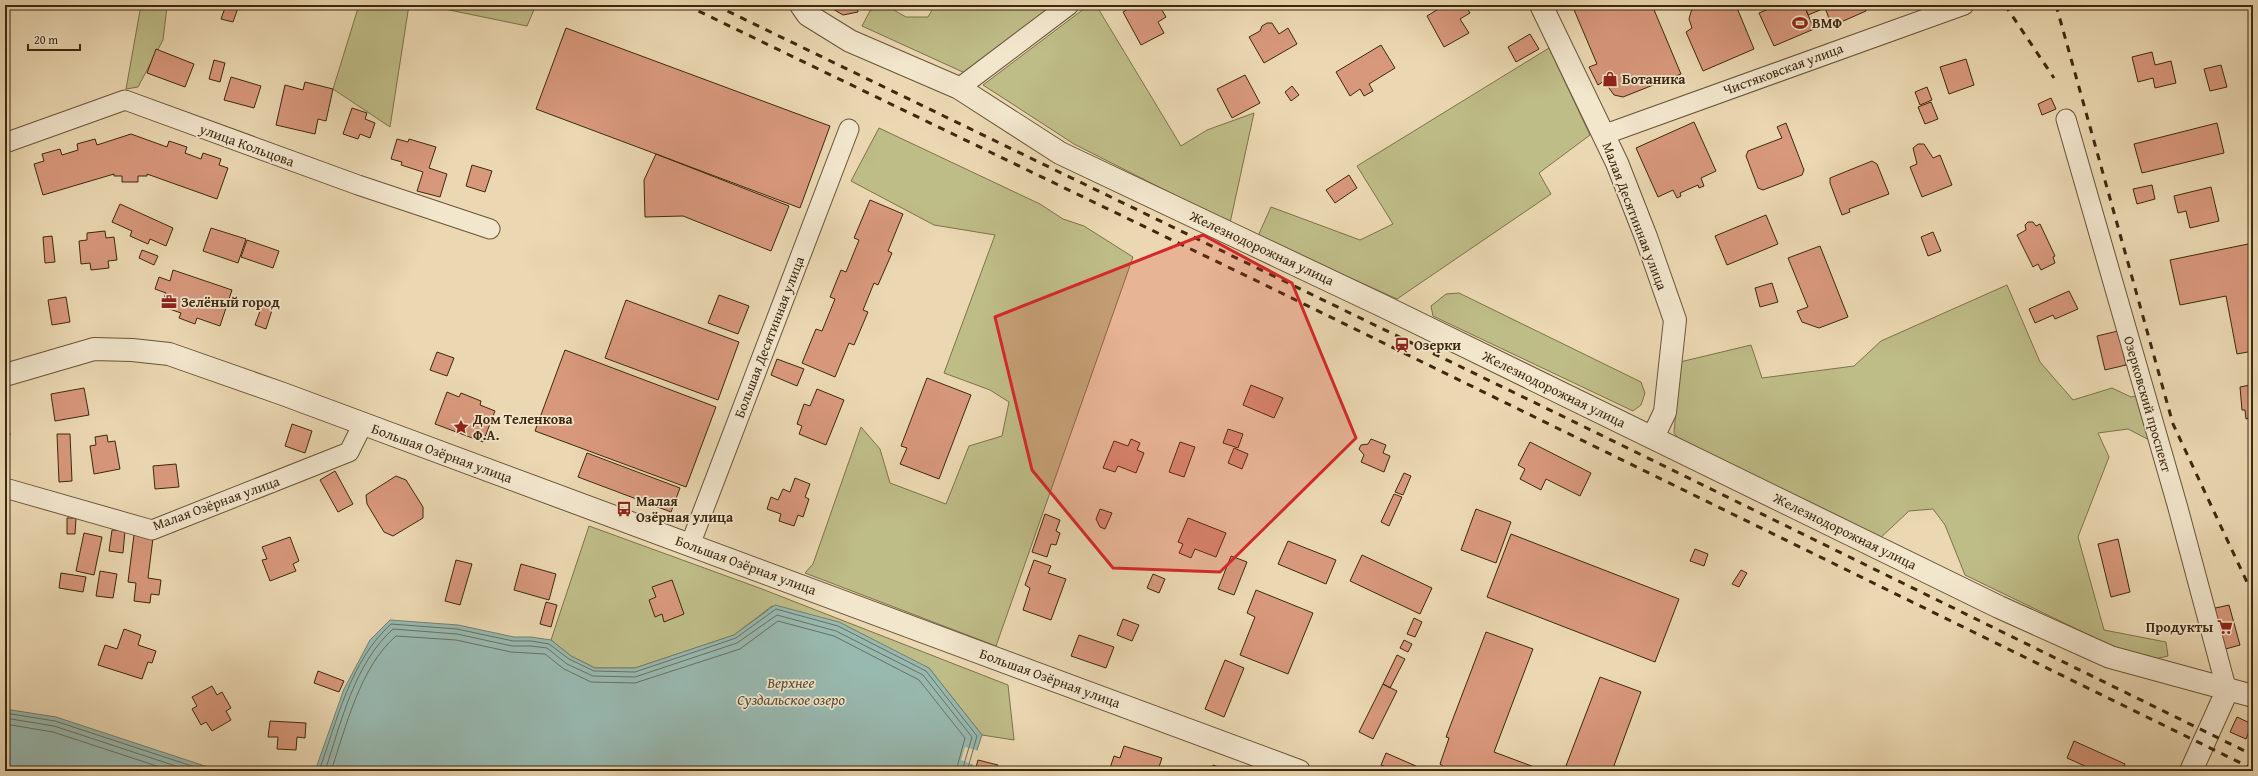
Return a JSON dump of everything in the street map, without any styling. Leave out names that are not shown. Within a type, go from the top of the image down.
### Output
[{"type":"street","points":[[959,88],[1069,5]]},
{"type":"street","name":"Малая Десятинная улица","points":[[1540,5],[1603,135],[1646,238],[1675,320],[1665,412],[1653,437]]},
{"type":"street","name":"Чистяковская улица","points":[[1603,135],[1964,5]]},
{"type":"street","name":"Железнодорожная улица","points":[[805,10],[850,42],[959,88],[1060,153],[1678,449],[1992,603],[2110,657],[2253,696]]},
{"type":"street","name":"улица Кольцова","points":[[5,143],[125,100],[358,185],[490,229]]},
{"type":"street","name":"Озерковский проспект","points":[[2066,119],[2178,508],[2227,690]]},
{"type":"street","name":"Большая Десятинная улица","points":[[690,545],[849,129]]},
{"type":"street","name":"Большая Озёрная улица","points":[[5,376],[94,349],[132,350],[169,354],[363,424],[1299,771]]},
{"type":"street","points":[[1665,412],[1670,438],[1678,449]]},
{"type":"street","name":"Малая Озёрная улица","points":[[5,488],[152,530],[348,452],[363,424]]},
{"type":"street","points":[[2191,771],[2227,690]]},
{"type":"highlighted area","points":[[1203,235],[1292,283],[1356,438],[1220,572],[1113,568],[1032,470],[995,317]]},
{"type":"shaded area","points":[[141,5],[175,5],[167,7],[163,40],[138,87],[126,89]]},
{"type":"shaded area","points":[[359,5],[409,5],[390,127],[333,89]]},
{"type":"shaded area","points":[[425,5],[536,5],[527,26]]},
{"type":"shaded area","points":[[881,5],[885,5],[906,17],[928,17],[935,5],[1056,5],[965,73],[862,26],[870,11]]},
{"type":"shaded area","points":[[1089,5],[1096,5],[1181,146],[1207,130],[1254,113],[1230,223],[1074,144],[983,85]]},
{"type":"shaded area","points":[[1549,48],[1590,135],[1539,173],[1551,194],[1397,299],[1258,236],[1271,207],[1360,240],[1393,224],[1357,166]]},
{"type":"shaded area","points":[[879,128],[1040,204],[1063,219],[1084,226],[1133,257],[996,646],[805,573],[813,564],[861,427],[880,449],[890,483],[946,504],[969,446],[1002,436],[1009,402],[990,390],[944,373],[995,235],[934,225],[851,181]]},
{"type":"shaded area","points":[[2007,285],[2040,362],[2073,400],[2112,388],[2131,397],[2140,395],[2155,443],[2128,429],[2098,433],[2109,457],[2078,537],[2104,630],[2166,642],[2168,656],[2155,659],[2126,653],[1965,575],[1945,525],[1933,509],[1909,511],[1877,541],[1685,446],[1674,433],[1680,362],[1751,345],[1762,378],[1854,366],[1881,341]]},
{"type":"shaded area","points":[[1459,293],[1641,382],[1645,393],[1641,405],[1633,411],[1433,316],[1431,306],[1446,294]]},
{"type":"shaded area","points":[[589,526],[762,589],[1008,685],[1014,740],[982,735],[929,668],[772,606],[734,635],[635,668],[595,668],[571,656],[551,640]]},
{"type":"water","name":"Верхнее Суздальское озеро","points":[[775,605],[839,622],[929,668],[982,735],[970,771],[315,771],[344,689],[370,640],[390,620],[458,625],[514,637],[531,637],[551,640],[571,656],[595,668],[635,668],[734,635]]},
{"type":"water","points":[[5,709],[56,717],[220,771],[5,771]]},
{"type":"pier","points":[[965,747],[979,751],[974,765],[961,760]]},
{"type":"building","points":[[226,5],[239,5],[233,22],[221,19]]},
{"type":"building","points":[[826,5],[857,5],[858,12],[843,15]]},
{"type":"building","points":[[1135,5],[1159,5],[1166,17],[1158,22],[1164,33],[1141,45],[1123,12]]},
{"type":"building","points":[[1445,5],[1465,5],[1470,13],[1460,19],[1469,33],[1444,47],[1427,16]]},
{"type":"building","points":[[1572,5],[1652,5],[1681,74],[1623,97],[1614,95],[1604,81],[1598,85],[1589,67],[1597,64]]},
{"type":"building","points":[[1693,5],[1730,5],[1732,10],[1737,8],[1754,49],[1703,71],[1686,32],[1692,28],[1689,19]]},
{"type":"building","points":[[1778,5],[1804,5],[1814,29],[1774,46],[1759,13]]},
{"type":"building","points":[[1804,5],[1864,5],[1866,11],[1832,26],[1825,8],[1808,15]]},
{"type":"building","points":[[1267,23],[1272,23],[1279,34],[1288,28],[1297,44],[1264,63],[1249,37],[1260,31],[1262,26]]},
{"type":"building","points":[[566,28],[830,126],[800,208],[536,109]]},
{"type":"building","points":[[1530,34],[1539,49],[1516,62],[1508,47]]},
{"type":"building","points":[[1381,45],[1395,68],[1369,84],[1373,91],[1364,96],[1360,89],[1350,96],[1336,72]]},
{"type":"building","points":[[156,49],[194,64],[185,87],[147,73]]},
{"type":"building","points":[[2152,52],[2155,65],[2171,61],[2176,83],[2155,88],[2153,78],[2138,82],[2132,57]]},
{"type":"building","points":[[1966,59],[1974,85],[1949,94],[1940,67]]},
{"type":"building","points":[[214,60],[225,63],[220,82],[209,79]]},
{"type":"building","points":[[2221,65],[2227,87],[2210,91],[2204,69]]},
{"type":"building","points":[[1245,75],[1260,103],[1232,118],[1217,89]]},
{"type":"building","points":[[231,77],[261,86],[254,108],[224,100]]},
{"type":"building","points":[[305,82],[333,89],[326,121],[318,119],[315,134],[276,125],[285,85],[303,90]]},
{"type":"building","points":[[1292,86],[1299,95],[1291,101],[1285,92]]},
{"type":"building","points":[[1927,87],[1932,100],[1920,105],[1915,92]]},
{"type":"building","points":[[2051,98],[2056,109],[2042,115],[2038,104]]},
{"type":"building","points":[[1931,102],[1938,119],[1925,124],[1918,107]]},
{"type":"building","points":[[352,108],[367,113],[365,119],[375,123],[370,138],[360,134],[358,139],[343,134]]},
{"type":"building","points":[[1694,122],[1716,171],[1701,178],[1704,186],[1699,188],[1698,185],[1680,193],[1681,196],[1677,198],[1673,190],[1658,197],[1636,148]]},
{"type":"building","points":[[1786,123],[1804,170],[1802,175],[1763,190],[1758,188],[1746,156],[1748,151],[1782,138],[1777,127]]},
{"type":"building","points":[[2217,123],[2224,153],[2142,173],[2134,144]]},
{"type":"building","points":[[131,134],[167,147],[169,141],[187,147],[185,153],[201,159],[203,153],[221,159],[219,165],[228,168],[217,199],[147,174],[147,176],[138,176],[138,182],[122,182],[122,176],[114,176],[114,174],[43,195],[34,164],[44,161],[42,154],[60,149],[62,155],[78,150],[77,144],[95,139],[97,145]]},
{"type":"building","points":[[397,139],[408,142],[409,139],[436,147],[429,168],[447,174],[440,197],[417,191],[423,172],[401,165],[402,162],[391,159]]},
{"type":"building","points":[[1918,144],[1924,144],[1933,158],[1940,155],[1952,185],[1922,197],[1910,167],[1917,164],[1913,148]]},
{"type":"building","points":[[656,154],[789,206],[771,251],[683,216],[645,217],[644,180]]},
{"type":"building","points":[[1872,161],[1877,164],[1889,194],[1849,209],[1850,212],[1842,215],[1830,183],[1830,178]]},
{"type":"building","points":[[472,165],[492,171],[485,192],[466,186]]},
{"type":"building","points":[[1349,175],[1357,188],[1335,203],[1326,190]]},
{"type":"building","points":[[2152,185],[2155,199],[2137,204],[2133,189]]},
{"type":"building","points":[[2211,187],[2219,221],[2190,228],[2186,211],[2178,213],[2174,196]]},
{"type":"building","points":[[870,200],[903,214],[888,251],[892,253],[878,285],[874,283],[863,310],[868,312],[854,345],[849,343],[835,377],[802,363],[816,329],[822,331],[835,299],[830,297],[841,270],[846,272],[859,240],[854,238]]},
{"type":"building","points":[[120,204],[173,228],[166,246],[150,239],[148,244],[130,236],[132,231],[112,222]]},
{"type":"building","points":[[1766,215],[1778,244],[1727,265],[1715,236]]},
{"type":"building","points":[[2028,222],[2033,222],[2036,226],[2040,224],[2055,256],[2053,257],[2055,263],[2041,270],[2038,264],[2033,267],[2017,235],[2026,230],[2025,225]]},
{"type":"building","points":[[211,228],[246,239],[238,263],[203,251]]},
{"type":"building","points":[[105,231],[106,238],[114,237],[117,260],[108,261],[109,268],[91,270],[90,263],[81,264],[79,241],[87,240],[87,233]]},
{"type":"building","points":[[1933,232],[1941,251],[1928,256],[1921,237]]},
{"type":"building","points":[[52,236],[55,262],[45,263],[43,237]]},
{"type":"building","points":[[247,240],[279,251],[273,268],[241,257]]},
{"type":"building","points":[[2253,243],[2253,351],[2237,354],[2226,296],[2180,305],[2170,260]]},
{"type":"building","points":[[1820,246],[1848,317],[1819,328],[1802,322],[1797,311],[1808,307],[1788,258]]},
{"type":"building","points":[[142,250],[158,256],[154,265],[139,258]]},
{"type":"building","points":[[173,270],[232,290],[220,326],[197,318],[195,324],[179,318],[181,313],[161,306],[166,293],[155,289],[159,277],[170,281]]},
{"type":"building","points":[[1772,283],[1778,302],[1760,307],[1755,288]]},
{"type":"building","points":[[2069,291],[2078,309],[2055,319],[2053,315],[2035,323],[2029,309]]},
{"type":"building","points":[[719,295],[749,306],[738,334],[708,323]]},
{"type":"building","points":[[66,297],[70,322],[52,325],[48,300]]},
{"type":"building","points":[[626,300],[739,342],[718,400],[605,358]]},
{"type":"building","points":[[263,303],[273,307],[266,329],[255,325]]},
{"type":"building","points":[[2118,331],[2126,365],[2105,370],[2097,336]]},
{"type":"building","points":[[565,350],[716,407],[686,487],[535,431]]},
{"type":"building","points":[[437,352],[454,358],[447,376],[430,370]]},
{"type":"building","points":[[777,359],[804,369],[797,386],[771,375]]},
{"type":"building","points":[[927,378],[971,395],[939,479],[900,464],[907,448],[901,446]]},
{"type":"building","points":[[2253,379],[2253,417],[2246,419],[2245,410],[2242,410],[2240,387],[2250,385],[2250,380]]},
{"type":"building","points":[[1251,385],[1283,398],[1274,418],[1243,405]]},
{"type":"building","points":[[84,388],[89,415],[55,421],[51,394]]},
{"type":"building","points":[[817,389],[844,400],[826,445],[799,434],[802,426],[797,424],[804,404],[810,406]]},
{"type":"building","points":[[447,392],[459,397],[461,393],[481,401],[480,405],[495,411],[483,442],[435,424]]},
{"type":"building","points":[[5,404],[10,435],[5,435]]},
{"type":"building","points":[[292,424],[312,431],[305,453],[285,446]]},
{"type":"building","points":[[1228,429],[1243,434],[1238,448],[1223,443]]},
{"type":"building","points":[[57,434],[70,434],[72,481],[59,482]]},
{"type":"building","points":[[107,435],[108,442],[115,441],[120,469],[94,474],[90,446],[96,445],[95,437]]},
{"type":"building","points":[[1131,439],[1140,443],[1137,450],[1144,453],[1136,473],[1118,466],[1115,472],[1103,468],[1114,441],[1128,446]]},
{"type":"building","points":[[1371,439],[1386,445],[1383,453],[1390,456],[1384,472],[1361,462],[1364,455],[1359,449],[1361,445],[1368,444]]},
{"type":"building","points":[[1180,442],[1195,447],[1184,477],[1169,472]]},
{"type":"building","points":[[1530,442],[1591,473],[1580,496],[1546,479],[1541,490],[1520,479],[1525,469],[1518,465]]},
{"type":"building","points":[[1234,448],[1248,454],[1242,469],[1228,463]]},
{"type":"building","points":[[587,453],[680,488],[671,512],[578,477]]},
{"type":"building","points":[[176,464],[179,487],[155,489],[153,466]]},
{"type":"building","points":[[335,471],[353,504],[338,512],[320,480]]},
{"type":"building","points":[[1404,473],[1411,476],[1403,495],[1395,492]]},
{"type":"building","points":[[396,476],[406,480],[423,507],[423,518],[393,536],[384,532],[367,504],[366,495]]},
{"type":"building","points":[[795,478],[810,484],[805,497],[809,499],[803,517],[798,515],[794,526],[779,521],[781,514],[767,509],[771,497],[778,500],[783,489],[790,492]]},
{"type":"building","points":[[1394,494],[1402,497],[1389,526],[1381,522]]},
{"type":"building","points":[[1100,509],[1112,513],[1105,529],[1100,527],[1096,519]]},
{"type":"building","points":[[1476,509],[1511,522],[1496,563],[1461,550]]},
{"type":"building","points":[[1045,514],[1060,520],[1056,531],[1060,533],[1056,545],[1051,544],[1047,557],[1032,552]]},
{"type":"building","points":[[67,518],[76,518],[75,534],[67,534]]},
{"type":"building","points":[[1188,518],[1226,533],[1216,557],[1195,549],[1191,558],[1179,553],[1183,544],[1178,542]]},
{"type":"building","points":[[112,530],[125,531],[123,553],[109,551]]},
{"type":"building","points":[[84,533],[102,537],[94,575],[76,571]]},
{"type":"building","points":[[1511,534],[1679,599],[1655,662],[1487,597]]},
{"type":"building","points":[[134,535],[153,538],[148,578],[161,580],[159,595],[151,594],[150,603],[134,601],[136,583],[128,582]]},
{"type":"building","points":[[290,537],[299,561],[293,564],[296,571],[270,581],[262,560],[267,559],[262,547]]},
{"type":"building","points":[[2118,539],[2130,592],[2111,597],[2098,544]]},
{"type":"building","points":[[1288,541],[1336,560],[1326,584],[1278,564]]},
{"type":"building","points":[[1695,549],[1708,554],[1704,566],[1690,561]]},
{"type":"building","points":[[1362,555],[1432,588],[1420,614],[1350,581]]},
{"type":"building","points":[[1231,556],[1247,562],[1234,595],[1218,589]]},
{"type":"building","points":[[456,560],[472,564],[460,605],[445,601]]},
{"type":"building","points":[[1034,560],[1051,566],[1048,573],[1066,579],[1051,620],[1023,610],[1030,588],[1025,585]]},
{"type":"building","points":[[521,564],[556,574],[549,600],[514,590]]},
{"type":"building","points":[[1741,570],[1747,573],[1739,587],[1732,584]]},
{"type":"building","points":[[100,571],[117,574],[113,598],[96,596]]},
{"type":"building","points":[[61,573],[86,577],[83,592],[59,588]]},
{"type":"building","points":[[1153,574],[1165,579],[1159,593],[1147,588]]},
{"type":"building","points":[[672,580],[684,614],[664,622],[662,614],[655,617],[649,600],[656,597],[652,587]]},
{"type":"building","points":[[1256,590],[1313,613],[1288,674],[1240,655],[1255,617],[1247,613]]},
{"type":"building","points":[[546,602],[557,605],[551,627],[540,624]]},
{"type":"building","name":"Продукты","points":[[2229,605],[2240,645],[2222,650],[2211,609]]},
{"type":"building","points":[[1414,618],[1422,622],[1415,637],[1407,634]]},
{"type":"building","points":[[1123,619],[1139,625],[1132,641],[1117,635]]},
{"type":"building","points":[[124,629],[141,635],[138,645],[156,651],[152,663],[148,662],[142,679],[98,665],[105,645],[117,649]]},
{"type":"building","points":[[1486,632],[1533,649],[1494,752],[1545,771],[1445,771],[1443,766],[1440,764],[1449,738],[1446,737]]},
{"type":"building","points":[[1079,635],[1114,647],[1106,668],[1071,656]]},
{"type":"building","points":[[1404,640],[1412,644],[1408,652],[1400,648]]},
{"type":"building","points":[[1397,655],[1405,659],[1390,688],[1383,684]]},
{"type":"building","points":[[1225,660],[1244,668],[1224,717],[1205,709]]},
{"type":"building","points":[[318,671],[344,681],[339,692],[314,683]]},
{"type":"building","points":[[1600,677],[1641,692],[1612,771],[1564,771]]},
{"type":"building","points":[[1383,684],[1397,691],[1373,739],[1359,732]]},
{"type":"building","points":[[212,686],[217,695],[222,692],[231,708],[226,711],[231,720],[212,731],[206,722],[201,725],[192,709],[197,706],[192,697]]},
{"type":"building","points":[[2237,717],[2252,724],[2246,739],[2230,732]]},
{"type":"building","points":[[270,721],[306,723],[305,738],[297,737],[296,750],[277,749],[278,737],[268,737]]},
{"type":"building","points":[[2074,741],[2125,764],[2122,771],[2096,771],[2067,758]]},
{"type":"building","points":[[1124,746],[1162,758],[1158,770],[1163,771],[1109,771],[1114,756],[1120,758]]},
{"type":"building","points":[[1386,753],[1416,766],[1414,771],[1396,771],[1381,765]]},
{"type":"building","points":[[978,760],[998,765],[997,771],[975,771]]},
{"type":"building","points":[[1213,765],[1229,771],[1211,771]]},
{"type":"waterway","points":[[1918,5],[1921,12]]},
{"type":"railway","points":[[686,5],[1259,282],[2253,769]]},
{"type":"railway","points":[[715,5],[1554,412],[2253,755]]},
{"type":"railway","points":[[2005,5],[2054,78]]},
{"type":"railway","points":[[2056,5],[2173,424],[2253,595]]},
{"type":"place","name":"ВМФ","points":[[1800,23]]},
{"type":"place","name":"Ботаника","points":[[1610,79]]},
{"type":"place","name":"Зелёный город","points":[[169,302]]},
{"type":"place","name":"Озерки","points":[[1402,345]]},
{"type":"place","name":"Дом Теленкова Ф.А.","points":[[461,427]]},
{"type":"place","name":"Малая Озёрная улица","points":[[624,509]]},
{"type":"place","name":"Продукты","points":[[2225,627]]}]
